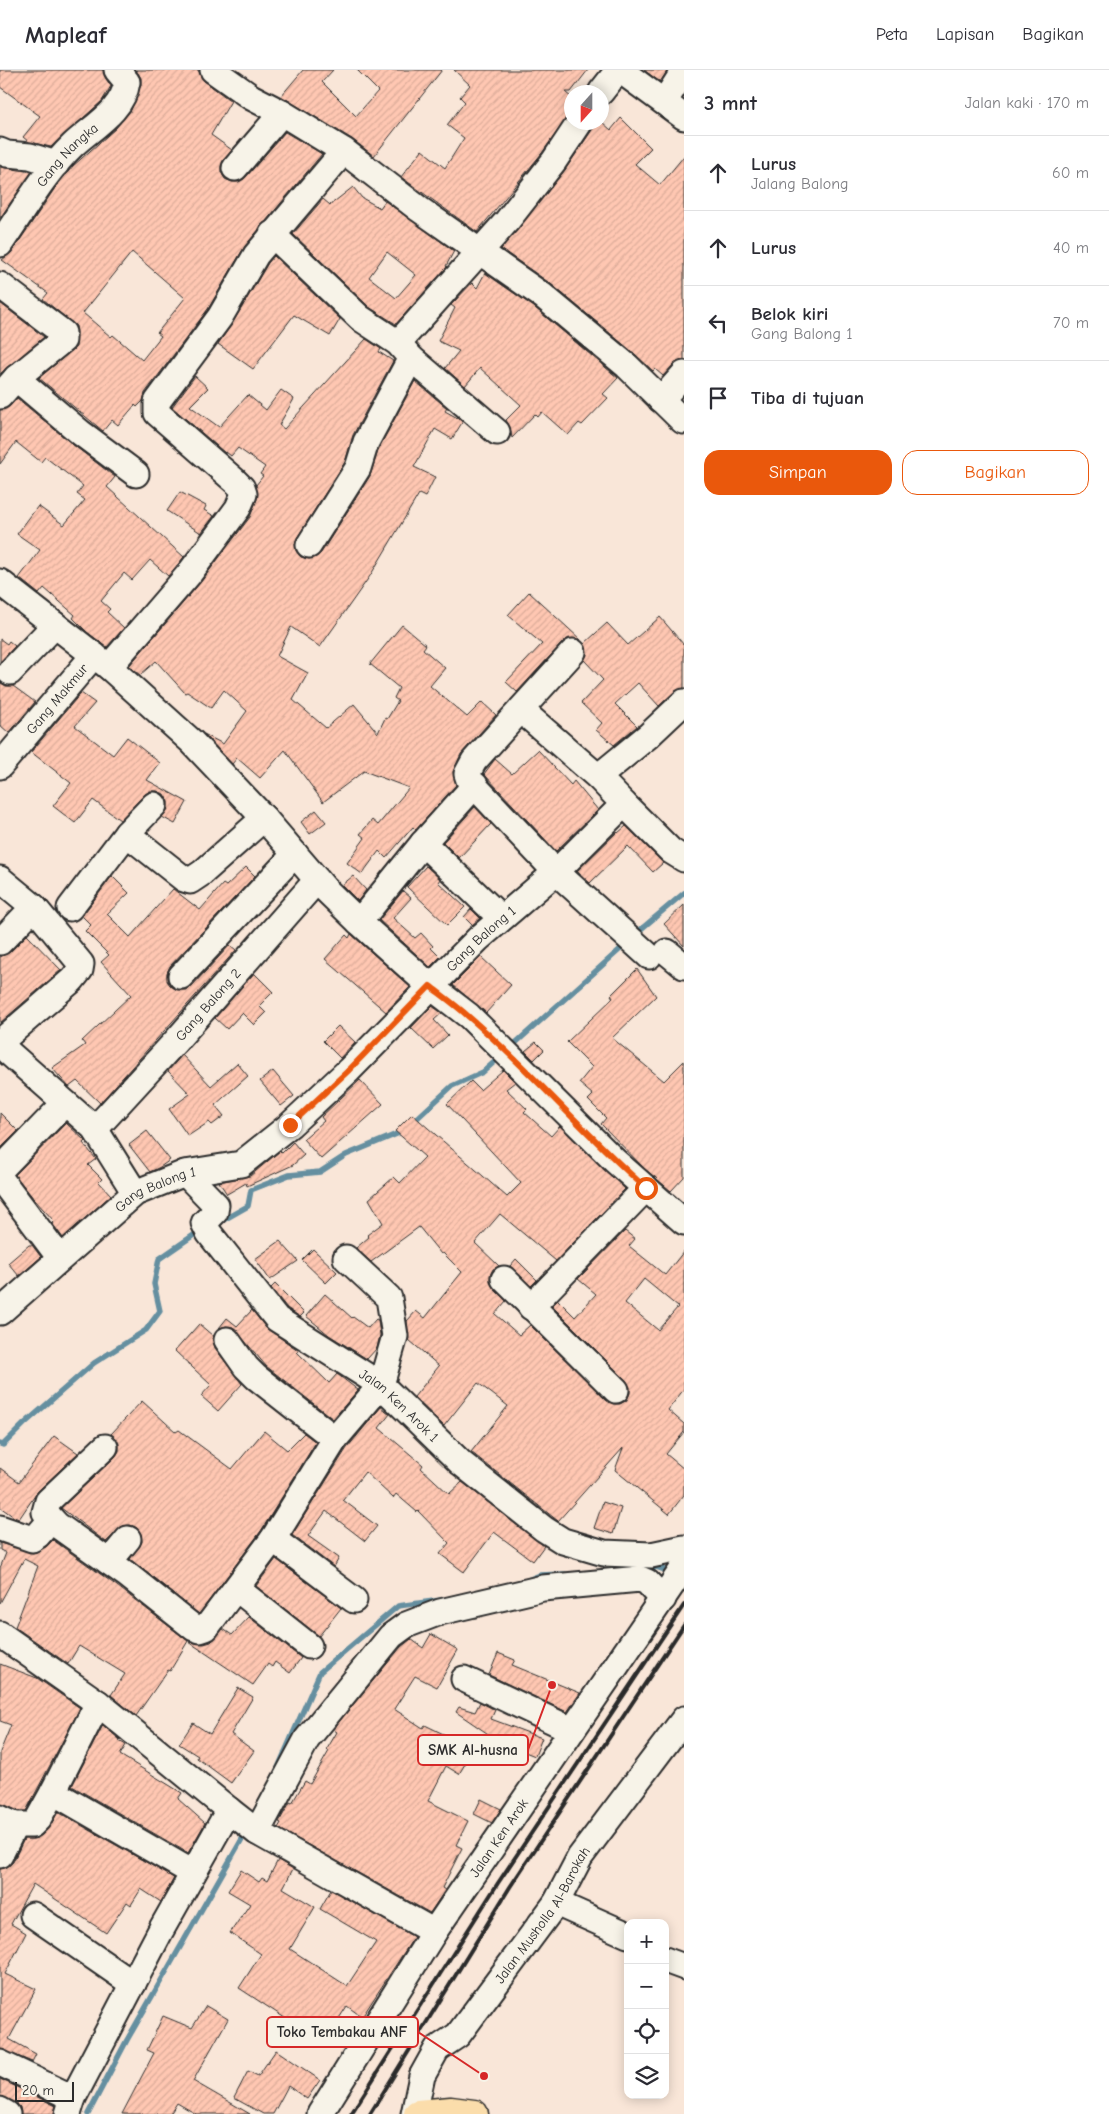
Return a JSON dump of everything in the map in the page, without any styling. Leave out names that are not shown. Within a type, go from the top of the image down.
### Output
[{"type":"main road","points":[[418,2114],[458,2113]]},
{"type":"street","name":"Gang Nangka","points":[[0,244],[56,164],[74,144],[96,127],[118,104],[126,90],[127,82],[117,70]]},
{"type":"street","points":[[213,70],[251,97],[282,113],[344,151],[419,209],[543,296],[627,366],[683,421]]},
{"type":"street","points":[[664,102],[684,71]]},
{"type":"street","points":[[607,85],[620,72],[624,73],[684,117]]},
{"type":"street","points":[[235,168],[282,113]]},
{"type":"street","points":[[308,545],[358,468],[366,442],[405,350],[554,160],[575,130]]},
{"type":"street","points":[[0,151],[7,154],[30,156],[56,164]]},
{"type":"street","points":[[344,151],[272,234],[360,318],[405,350],[497,432]]},
{"type":"street","name":"Gang Makmur","points":[[0,766],[189,574],[242,501],[244,494],[242,488],[157,413],[156,408],[157,402],[175,375],[220,317],[256,254],[272,234]]},
{"type":"street","points":[[0,285],[63,333],[63,340],[8,387],[82,433],[136,474]]},
{"type":"street","points":[[661,400],[684,374]]},
{"type":"street","points":[[0,582],[102,661],[192,742],[359,922],[430,986],[469,1016],[614,1160],[684,1222]]},
{"type":"street","points":[[10,672],[55,625]]},
{"type":"street","points":[[573,652],[469,768],[467,774],[469,780],[556,872],[652,950]]},
{"type":"street","points":[[598,777],[648,736],[684,702]]},
{"type":"street","points":[[521,710],[598,777],[670,852],[684,860]]},
{"type":"street","points":[[359,922],[423,843],[475,785]]},
{"type":"street","name":"Gang Balong 1","points":[[0,1312],[135,1193],[185,1173],[241,1164],[290,1125],[319,1099],[430,986],[501,918],[556,872],[624,804]]},
{"type":"street","points":[[70,908],[127,832],[154,805]]},
{"type":"street","points":[[127,832],[184,879],[190,881],[202,873],[264,818]]},
{"type":"street","points":[[423,843],[501,918]]},
{"type":"street","points":[[181,976],[295,854]]},
{"type":"street","points":[[0,879],[34,907],[81,964],[80,970],[72,980],[6,1037],[3,1044],[8,1052],[96,1129],[135,1193]]},
{"type":"street","name":"Gang Balong 2","points":[[96,1129],[318,880]]},
{"type":"street","points":[[0,942],[34,907]]},
{"type":"street","points":[[0,1170],[65,1103]]},
{"type":"street","name":"Jalan Ken Arok 1","points":[[185,1173],[216,1205],[206,1228],[277,1319],[381,1385],[461,1463],[518,1509],[563,1541],[604,1553],[651,1555],[684,1548]]},
{"type":"street","points":[[0,1178],[60,1258]]},
{"type":"street","points":[[531,1307],[646,1188]]},
{"type":"street","points":[[104,1447],[48,1502],[45,1512],[51,1520],[194,1628],[200,1630],[206,1628],[273,1539],[334,1439],[381,1385],[395,1336],[389,1298],[346,1258]]},
{"type":"street","points":[[504,1278],[616,1390]]},
{"type":"street","points":[[227,1340],[246,1367],[256,1377],[334,1439]]},
{"type":"street","points":[[0,1528],[32,1539],[51,1520]]},
{"type":"street","points":[[109,1562],[128,1538]]},
{"type":"street","points":[[273,1539],[354,1600]]},
{"type":"street","name":"Jalan Ken Arok","points":[[320,2114],[434,1932],[684,1567]]},
{"type":"street","points":[[0,2063],[70,2106],[132,1984],[193,1873],[242,1821],[391,1636],[406,1625],[440,1612],[543,1588],[640,1578],[664,1596]]},
{"type":"street","points":[[237,1589],[309,1646]]},
{"type":"street","points":[[0,1634],[98,1703],[242,1821],[434,1932]]},
{"type":"street","points":[[464,1679],[572,1730]]},
{"type":"street","points":[[0,1855],[8,1821],[32,1826],[38,1819],[98,1703]]},
{"type":"street","name":"Jalan Musholla Al-Barokah","points":[[414,2114],[422,2076],[437,2050],[458,2035],[556,1903],[580,1857],[684,1719]]},
{"type":"street","points":[[53,1792],[193,1873]]},
{"type":"street","points":[[556,1903],[624,1933]]},
{"type":"street","points":[[33,1915],[132,1984]]},
{"type":"street","points":[[669,1961],[684,1967]]},
{"type":"street","points":[[0,2110],[7,2114]]},
{"type":"building","points":[[0,70],[103,70],[111,86],[102,101],[51,147],[29,142],[23,137],[40,116],[0,87]]},
{"type":"building","points":[[136,70],[198,70],[204,81],[231,101],[211,135],[232,150],[221,166],[221,172],[225,179],[232,182],[239,182],[246,177],[285,132],[322,154],[245,246],[208,309],[145,393],[143,401],[137,407],[135,405],[118,425],[112,420],[103,431],[39,378],[76,347],[76,326],[43,299],[48,293],[2,260],[12,252],[55,188],[73,166],[116,128],[131,110],[141,85],[141,78]],"holes":[[[132,252],[185,298],[157,333],[161,336],[142,360],[83,313]]]},
{"type":"building","points":[[303,70],[333,70],[322,82],[356,116],[378,91],[357,70],[442,70],[374,156],[352,139],[281,96]]},
{"type":"building","points":[[454,70],[588,70],[576,85],[564,85],[564,122],[542,153],[477,232],[401,177],[422,150],[445,168],[464,138],[447,125],[465,102],[460,97],[470,85]]},
{"type":"building","points":[[644,70],[668,70],[660,82]]},
{"type":"building","points":[[621,118],[651,148],[635,164],[660,185],[684,156],[684,360],[674,364],[663,376],[655,369],[653,371],[551,284],[501,249],[565,170],[592,130],[609,130],[609,128],[611,130]]},
{"type":"building","points":[[0,167],[32,172],[0,218]]},
{"type":"building","points":[[353,187],[362,198],[380,208],[385,201],[454,251],[447,267],[396,324],[369,307],[293,234],[323,199],[330,205]],"holes":[[[387,252],[416,275],[396,298],[369,277]]]},
{"type":"building","points":[[274,256],[340,319],[330,336],[294,315],[253,369],[218,344]]},
{"type":"building","points":[[485,273],[534,307],[618,378],[603,394],[608,398],[582,425],[579,423],[568,435],[542,412],[538,417],[535,414],[512,438],[510,427],[506,420],[521,405],[480,368],[465,386],[445,368],[459,351],[438,341],[455,308],[451,305],[472,283],[477,288]]},
{"type":"building","points":[[0,303],[44,337],[0,374]]},
{"type":"building","points":[[366,339],[381,349],[379,352],[393,361],[353,435],[345,462],[297,538],[295,544],[296,551],[301,557],[309,559],[321,553],[370,476],[379,448],[415,381],[447,408],[445,411],[463,421],[452,439],[435,429],[414,467],[435,477],[425,497],[419,494],[370,576],[320,647],[291,627],[277,656],[308,673],[293,700],[326,728],[354,704],[378,733],[385,718],[387,719],[398,701],[394,698],[399,688],[370,664],[402,625],[426,645],[423,649],[445,668],[430,686],[467,717],[482,702],[496,715],[461,754],[453,772],[456,785],[416,830],[413,827],[386,858],[379,851],[362,874],[347,863],[365,838],[360,834],[372,820],[378,825],[409,788],[364,771],[323,802],[285,750],[260,778],[237,758],[232,764],[204,734],[223,744],[247,711],[224,690],[211,708],[187,692],[185,693],[156,661],[140,675],[129,666],[200,583],[250,517],[257,499],[256,485],[263,476],[260,474],[265,467],[238,448],[231,456],[225,453],[172,407],[195,376],[208,388],[190,406],[219,427],[248,395],[266,410],[281,390],[294,399],[279,425],[284,429]]},
{"type":"building","points":[[17,398],[115,477],[107,487],[184,557],[168,576],[150,560],[132,580],[124,573],[101,601],[110,609],[107,612],[124,628],[107,647],[88,633],[73,618],[75,615],[44,588],[39,594],[19,578],[40,550],[17,534],[38,506],[64,525],[85,500],[77,494],[83,486],[45,457],[41,462],[16,442],[0,464],[0,410],[10,406]]},
{"type":"building","points":[[180,492],[206,506],[204,510],[214,516],[201,533],[167,511]]},
{"type":"building","points":[[529,592],[581,640],[569,638],[563,642],[517,692],[506,682],[542,644],[508,615]]},
{"type":"building","points":[[660,617],[684,645],[684,688],[675,691],[659,706],[638,683],[615,704],[637,726],[614,745],[596,730],[602,723],[581,703],[603,680],[584,660],[587,655],[584,644],[607,623],[628,645]]},
{"type":"building","points":[[0,639],[7,644],[9,641],[15,646],[0,662]]},
{"type":"building","points":[[0,682],[6,686],[13,686],[35,702],[9,733],[0,725]]},
{"type":"building","points":[[81,693],[95,703],[75,726],[113,755],[127,737],[160,763],[147,780],[187,802],[175,824],[162,817],[168,809],[168,802],[164,794],[157,791],[150,791],[144,795],[120,820],[93,800],[75,823],[53,806],[71,783],[31,752]]},
{"type":"building","points":[[538,750],[571,785],[574,781],[598,810],[556,851],[484,774],[495,759],[512,774]]},
{"type":"building","points":[[475,807],[491,824],[459,858],[443,842]]},
{"type":"building","points":[[316,810],[326,822],[310,834],[301,822]]},
{"type":"building","points":[[626,826],[663,863],[653,872],[628,846],[590,883],[577,871],[617,832]]},
{"type":"building","points":[[426,866],[440,879],[438,882],[465,907],[447,925],[407,887]]},
{"type":"building","points":[[246,867],[255,876],[170,966],[167,973],[167,981],[177,990],[186,990],[230,945],[236,950],[100,1103],[77,1081],[69,1087],[52,1068],[85,1045],[82,1041],[131,995],[101,962],[109,955],[85,931],[91,925],[82,916],[112,876],[129,893],[107,914],[130,937],[173,889],[200,910],[223,884],[226,886]]},
{"type":"building","points":[[353,876],[366,890],[358,901],[342,885]]},
{"type":"building","points":[[403,891],[411,898],[393,918],[415,938],[421,933],[433,946],[431,948],[440,957],[430,967],[379,920]]},
{"type":"building","points":[[684,905],[684,946],[664,924]]},
{"type":"building","points":[[471,909],[480,918],[472,925],[464,917]]},
{"type":"building","points":[[351,934],[410,987],[386,1012],[325,959],[346,935],[349,938]]},
{"type":"building","points":[[27,935],[61,970],[0,1023],[0,957],[10,952]]},
{"type":"building","points":[[481,957],[511,985],[486,1013],[453,985]]},
{"type":"building","points":[[637,969],[656,996],[612,1038],[664,1081],[684,1061],[684,1177],[671,1191],[645,1169],[601,1124],[606,1118],[588,1100],[593,1095],[579,1083],[592,1067],[567,1042],[613,998],[611,995]]},
{"type":"building","points":[[254,973],[273,992],[259,1006],[266,1013],[254,1025],[242,1013],[227,1029],[215,1018]]},
{"type":"building","points":[[432,1006],[442,1013],[434,1020],[448,1035],[433,1049],[411,1028]]},
{"type":"building","points":[[338,1026],[355,1042],[340,1058],[323,1041]]},
{"type":"building","points":[[536,1042],[544,1050],[534,1060],[525,1051]]},
{"type":"building","points":[[182,1055],[211,1086],[237,1063],[248,1076],[215,1105],[224,1116],[212,1125],[209,1122],[188,1136],[169,1109],[190,1094],[168,1071]]},
{"type":"building","points":[[503,1070],[515,1082],[506,1089],[527,1109],[524,1112],[551,1136],[560,1126],[625,1189],[556,1261],[500,1214],[475,1243],[499,1266],[493,1269],[490,1275],[490,1282],[506,1301],[495,1314],[519,1335],[530,1325],[606,1400],[613,1404],[620,1404],[627,1400],[630,1387],[626,1380],[552,1306],[558,1300],[575,1317],[596,1294],[578,1279],[625,1231],[635,1239],[629,1246],[665,1275],[684,1251],[684,1389],[668,1410],[684,1424],[684,1432],[666,1454],[684,1469],[684,1495],[669,1514],[615,1470],[623,1448],[558,1521],[471,1452],[508,1406],[478,1383],[444,1426],[414,1397],[439,1366],[409,1340],[407,1321],[416,1311],[425,1318],[462,1272],[443,1253],[441,1254],[419,1227],[371,1262],[356,1248],[369,1237],[367,1235],[383,1223],[369,1199],[394,1177],[400,1183],[425,1157],[395,1131],[412,1114],[507,1197],[521,1183],[447,1104],[471,1081],[480,1090]],"holes":[[[644,1279],[678,1307],[658,1330],[625,1303]]]},
{"type":"building","points":[[273,1071],[294,1096],[281,1106],[260,1081]]},
{"type":"building","points":[[360,1080],[383,1104],[321,1159],[303,1139],[324,1121],[321,1117]]},
{"type":"building","points":[[0,1113],[18,1131],[0,1149]]},
{"type":"building","points":[[66,1123],[85,1141],[83,1143],[96,1159],[88,1165],[102,1179],[99,1182],[111,1195],[63,1238],[52,1223],[54,1221],[15,1175]]},
{"type":"building","points":[[147,1131],[170,1160],[150,1172],[129,1145]]},
{"type":"building","points":[[293,1142],[304,1155],[293,1165],[247,1186],[246,1183],[227,1194],[219,1182],[250,1176],[280,1151],[282,1153]]},
{"type":"building","points":[[280,1241],[298,1261],[270,1280],[255,1259]]},
{"type":"building","points":[[29,1245],[32,1245],[41,1257],[19,1276],[8,1263]]},
{"type":"building","points":[[313,1249],[337,1272],[326,1283],[302,1260]]},
{"type":"building","points":[[516,1259],[537,1280],[531,1286],[510,1266]]},
{"type":"building","points":[[275,1284],[304,1313],[300,1317],[287,1308],[271,1288]]},
{"type":"building","points":[[325,1294],[352,1318],[368,1328],[376,1319],[378,1320],[380,1335],[377,1348],[367,1359],[329,1335],[306,1316]]},
{"type":"building","points":[[252,1310],[266,1328],[299,1351],[297,1352],[329,1383],[337,1374],[358,1390],[333,1419],[266,1366],[233,1327],[219,1328],[227,1318],[237,1326]]},
{"type":"building","points":[[199,1324],[214,1335],[213,1342],[215,1348],[242,1384],[218,1411],[201,1396],[211,1385],[175,1351]]},
{"type":"building","points":[[142,1401],[176,1432],[179,1430],[232,1469],[264,1431],[287,1450],[304,1433],[316,1442],[261,1531],[199,1614],[130,1559],[142,1542],[141,1534],[137,1528],[130,1525],[123,1526],[106,1542],[61,1508],[115,1457],[119,1451],[119,1444],[111,1434]]},
{"type":"building","points":[[381,1407],[390,1414],[379,1428],[423,1465],[421,1468],[449,1494],[462,1482],[544,1546],[533,1561],[494,1532],[464,1572],[440,1554],[449,1543],[418,1511],[396,1494],[393,1498],[365,1472],[343,1500],[377,1526],[365,1541],[326,1511],[308,1536],[339,1558],[334,1567],[292,1535],[347,1448]]},
{"type":"building","points":[[54,1436],[78,1453],[38,1491],[19,1519],[14,1517],[0,1507],[0,1468],[19,1482]]},
{"type":"building","points":[[603,1502],[621,1508],[613,1534],[594,1528]]},
{"type":"building","points":[[53,1540],[117,1586],[188,1641],[170,1671],[168,1670],[136,1716],[111,1695],[125,1674],[79,1646],[68,1664],[15,1627],[38,1566],[24,1559],[0,1603],[0,1568],[6,1553],[0,1550],[0,1543],[33,1553],[46,1547]]},
{"type":"building","points":[[276,1559],[341,1608],[319,1636],[256,1586]]},
{"type":"building","points":[[249,1617],[301,1658],[290,1673],[275,1662],[272,1667],[268,1664],[253,1685],[189,1642],[204,1644],[211,1642],[223,1629],[232,1635]]},
{"type":"building","points":[[431,1634],[458,1650],[437,1687],[415,1676],[394,1709],[423,1728],[425,1725],[474,1749],[459,1774],[446,1766],[428,1801],[468,1821],[456,1845],[462,1848],[442,1888],[445,1890],[430,1913],[278,1828],[281,1823],[279,1822],[290,1802],[292,1803],[305,1781],[310,1784],[329,1751],[327,1749],[337,1732],[334,1730],[338,1723],[401,1647],[411,1639],[423,1648]]},
{"type":"building","points":[[498,1653],[515,1660],[512,1665],[580,1693],[567,1712],[489,1675]]},
{"type":"building","points":[[0,1664],[37,1678],[80,1708],[26,1811],[18,1811],[0,1804],[0,1752],[11,1725],[0,1721]]},
{"type":"building","points":[[238,1688],[253,1697],[231,1734],[254,1751],[231,1783],[197,1758],[198,1756],[179,1744],[193,1723],[210,1734]]},
{"type":"building","points":[[480,1702],[495,1710],[491,1719],[542,1738],[535,1756],[500,1742],[456,1712],[459,1707],[475,1712]]},
{"type":"building","points":[[103,1725],[119,1741],[126,1745],[120,1755],[182,1793],[178,1799],[205,1823],[188,1853],[72,1786]]},
{"type":"building","points":[[481,1799],[501,1809],[492,1823],[474,1814]]},
{"type":"building","points":[[58,1812],[174,1878],[161,1902],[141,1889],[131,1905],[127,1902],[106,1933],[33,1884],[11,1924],[26,1933],[5,1974],[36,1989],[9,2039],[36,2054],[32,2062],[0,2049],[0,1869],[7,1867],[13,1862],[24,1839],[33,1839],[42,1835]]},
{"type":"building","points":[[278,1860],[293,1869],[283,1888],[315,1907],[290,1949],[347,1986],[376,1942],[320,1909],[331,1890],[414,1937],[362,2017],[347,2006],[323,2043],[239,1988],[261,1954],[230,1933],[250,1904],[228,1891],[241,1870],[259,1882],[262,1878],[267,1881]]},
{"type":"building","points":[[206,2006],[228,2019],[193,2081],[250,2114],[196,2114],[177,2103],[170,2114],[122,2114],[154,2053],[147,2050],[163,2016],[192,2028]]},
{"type":"building","points":[[276,2050],[320,2080],[307,2099],[288,2086],[273,2114],[263,2114],[234,2098],[248,2071],[258,2076]]},
{"type":"building","points":[[0,2079],[56,2106],[54,2114],[21,2114],[20,2107],[15,2102],[0,2096]]},
{"type":"waterway","points":[[634,935],[684,893]]},
{"type":"waterway","points":[[510,1048],[626,944]]},
{"type":"waterway","points":[[412,1123],[452,1086],[483,1072],[501,1056]]},
{"type":"waterway","points":[[218,1223],[248,1206],[251,1190],[289,1175],[320,1172],[346,1155],[404,1131]]},
{"type":"waterway","points":[[0,1444],[3,1445],[24,1424],[94,1363],[146,1330],[160,1311],[154,1284],[159,1259],[201,1230]]},
{"type":"waterway","points":[[639,1569],[656,1567],[673,1573]]},
{"type":"waterway","points":[[530,1579],[540,1575],[565,1574]]},
{"type":"waterway","points":[[277,1770],[320,1672],[398,1606],[441,1600]]},
{"type":"waterway","points":[[88,2114],[127,2040],[246,1832]]},
{"type":"railway","points":[[351,2114],[498,1883],[684,1605]]},
{"type":"railway","points":[[370,2114],[510,1887],[684,1625]]},
{"type":"place","name":"SMK Al-husna","points":[[552,1685]]},
{"type":"place","name":"Toko Tembakau ANF","points":[[484,2076]]},
{"type":"route","points":[[290,1125],[349,1070],[430,986],[469,1016],[614,1160],[646,1188]]}]
